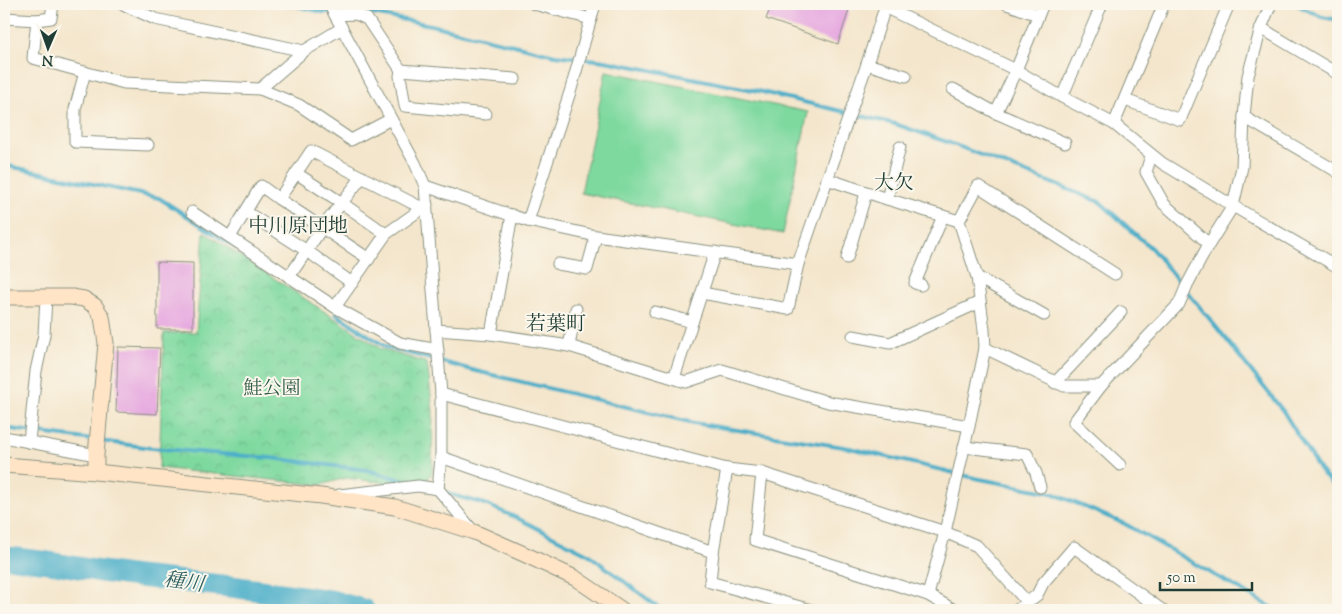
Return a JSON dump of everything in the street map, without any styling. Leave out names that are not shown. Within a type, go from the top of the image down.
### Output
[{"type":"street","points":[[4,18],[37,20],[51,18],[53,4]]},
{"type":"street","points":[[123,4],[155,20],[304,51]]},
{"type":"street","points":[[329,4],[425,186],[424,207],[441,394],[441,457],[438,489]]},
{"type":"street","points":[[534,4],[591,19]]},
{"type":"street","points":[[528,221],[571,89],[595,4]]},
{"type":"street","points":[[1006,4],[1038,15]]},
{"type":"street","points":[[996,113],[1043,4]]},
{"type":"street","points":[[1062,97],[1102,4]]},
{"type":"street","points":[[1114,124],[1164,4]]},
{"type":"street","points":[[1125,100],[1180,120],[1229,4]]},
{"type":"street","points":[[1120,465],[1074,422],[1101,386],[1179,304],[1187,284],[1209,244],[1233,206],[1242,168],[1248,76],[1261,28],[1271,4]]},
{"type":"street","points":[[702,293],[788,309],[798,264],[885,6],[1016,70],[1114,124],[1151,156],[1338,267]]},
{"type":"street","points":[[334,15],[356,14],[367,19],[401,70],[400,76],[405,106],[486,114]]},
{"type":"street","points":[[37,20],[33,58],[124,83],[260,89],[299,105],[351,140],[391,119]]},
{"type":"street","points":[[260,89],[304,51],[342,28]]},
{"type":"street","points":[[1261,28],[1338,74]]},
{"type":"street","points":[[867,64],[906,76]]},
{"type":"street","points":[[401,70],[515,80]]},
{"type":"street","points":[[85,72],[75,109],[76,142],[148,144]]},
{"type":"street","points":[[953,89],[996,113],[1065,144]]},
{"type":"street","points":[[1244,117],[1338,172]]},
{"type":"street","points":[[887,199],[900,147]]},
{"type":"street","points":[[279,199],[311,151],[424,207]]},
{"type":"street","points":[[1151,156],[1146,172],[1164,204],[1209,244]]},
{"type":"street","points":[[296,174],[386,234]]},
{"type":"street","points":[[289,276],[322,228],[362,177]]},
{"type":"street","points":[[826,179],[959,221]]},
{"type":"street","points":[[230,237],[261,186],[369,259]]},
{"type":"street","points":[[425,186],[528,221],[596,236],[798,264]]},
{"type":"street","points":[[928,595],[945,532],[985,348],[976,277],[959,221],[978,186],[1115,274]]},
{"type":"street","points":[[846,258],[866,192]]},
{"type":"street","points":[[335,307],[386,234],[424,207]]},
{"type":"street","points":[[192,212],[335,307],[400,343],[438,350]]},
{"type":"street","points":[[246,212],[307,250],[352,283]]},
{"type":"street","points":[[491,334],[512,215]]},
{"type":"street","points":[[921,285],[915,283],[943,216]]},
{"type":"street","points":[[558,264],[587,269],[596,236]]},
{"type":"street","points":[[674,378],[715,252]]},
{"type":"street","points":[[976,277],[1044,315]]},
{"type":"street","points":[[4,297],[72,297],[84,299],[95,306],[102,317],[106,343],[96,472]]},
{"type":"street","points":[[29,442],[36,371],[44,335],[46,297]]},
{"type":"street","points":[[853,336],[890,342],[980,302]]},
{"type":"street","points":[[569,346],[576,310]]},
{"type":"street","points":[[655,312],[692,322]]},
{"type":"street","points":[[1055,384],[1121,312]]},
{"type":"street","points":[[436,330],[491,334],[569,346],[686,382],[722,370],[828,402],[969,426]]},
{"type":"street","points":[[985,348],[1055,384],[1064,386],[1101,386]]},
{"type":"street","points":[[441,394],[727,469],[762,473],[945,532],[978,546],[1028,602]]},
{"type":"street","points":[[4,437],[96,456]]},
{"type":"street","points":[[964,447],[1027,454],[1040,487]]},
{"type":"street","points":[[441,457],[713,552]]},
{"type":"street","points":[[4,465],[96,472],[321,496],[396,507],[474,532],[575,578],[622,610]]},
{"type":"street","points":[[727,469],[710,582],[810,610]]},
{"type":"street","points":[[762,473],[755,540],[928,595],[954,610]]},
{"type":"street","points":[[321,496],[418,486],[438,489],[474,532]]},
{"type":"street","points":[[1017,610],[1037,595],[1043,583],[1074,547],[1162,610]]},
{"type":"green space","points":[[606,71],[808,112],[783,234],[581,193]]},
{"type":"green space","name":"鮭公園","points":[[204,232],[381,349],[427,363],[433,411],[432,472],[427,481],[404,485],[346,478],[320,485],[159,468],[164,333],[196,332]]},
{"type":"building","points":[[772,4],[831,4],[842,7],[843,4],[848,4],[847,9],[849,10],[838,44],[766,19]]},
{"type":"building","points":[[157,262],[193,263],[193,329],[157,329]]},
{"type":"building","points":[[118,347],[160,348],[157,414],[116,412]]},
{"type":"waterway","points":[[287,4],[331,12]]},
{"type":"waterway","points":[[1295,4],[1322,17],[1338,20]]},
{"type":"waterway","points":[[363,12],[431,25],[555,55],[605,61],[758,91],[895,124],[950,143],[1100,202],[1152,249],[1217,328],[1283,411],[1319,469],[1338,492]]},
{"type":"waterway","points":[[4,165],[159,198],[238,249]]},
{"type":"waterway","points":[[336,314],[386,347],[476,371],[694,423],[850,448],[975,478],[1052,493],[1125,524],[1276,610]]},
{"type":"waterway","points":[[4,428],[93,440]]},
{"type":"waterway","points":[[100,441],[152,448],[271,458],[367,470],[412,483]]},
{"type":"waterway","points":[[445,493],[485,504],[588,554],[662,610]]},
{"type":"waterway","name":"種川","points":[[4,557],[134,576],[235,587],[333,601],[364,610]]},
{"type":"district","name":"大欠","points":[[894,182]]},
{"type":"district","name":"中川原団地","points":[[298,225]]},
{"type":"district","name":"若葉町","points":[[556,323]]}]
